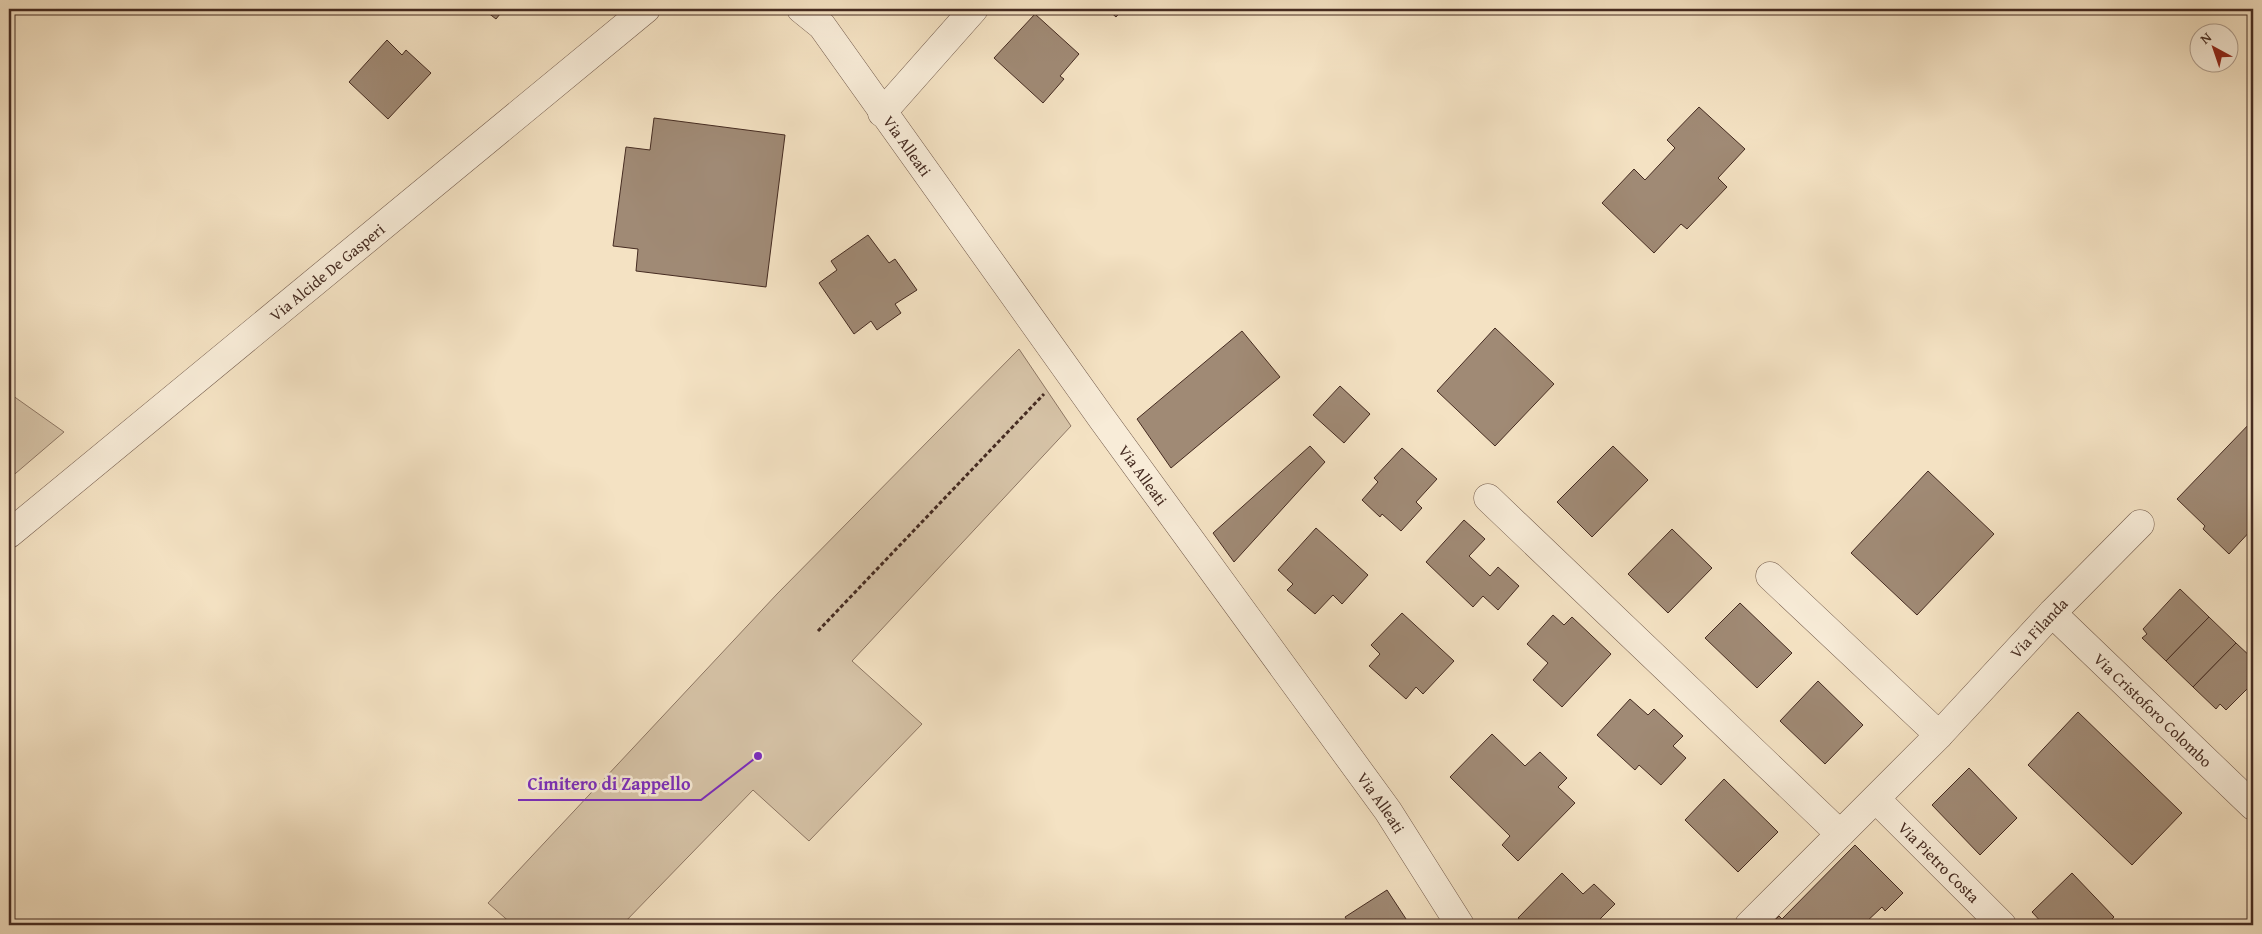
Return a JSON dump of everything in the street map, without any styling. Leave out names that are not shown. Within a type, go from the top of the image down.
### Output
[{"type":"street","name":"Via Alcide De Gasperi","points":[[9,534],[646,9]]},
{"type":"street","name":"Via Alleati","points":[[801,9],[819,18],[882,113],[1388,810],[1460,925]]},
{"type":"street","points":[[882,113],[974,9]]},
{"type":"street","points":[[1488,498],[1840,834]]},
{"type":"street","name":"Via Filanda","points":[[1749,925],[1939,735],[2052,613],[2140,524]]},
{"type":"street","points":[[1770,576],[1939,735]]},
{"type":"street","name":"Via Cristoforo Colombo","points":[[2052,613],[2253,806]]},
{"type":"street","name":"Via Pietro Costa","points":[[1876,799],[2002,925]]},
{"type":"path","points":[[818,631],[1067,369]]},
{"type":"shaded area","points":[[1019,349],[1071,426],[852,661],[922,724],[809,841],[753,790],[622,925],[513,925],[488,903],[777,594]]},
{"type":"shaded area","points":[[9,393],[64,432],[9,479]]},
{"type":"building","points":[[483,9],[504,9],[496,19]]},
{"type":"building","points":[[1107,9],[1123,9],[1116,17]]},
{"type":"building","points":[[1035,14],[1079,54],[1060,76],[1064,79],[1043,103],[994,58]]},
{"type":"building","points":[[387,40],[402,55],[406,50],[431,73],[388,119],[349,82]]},
{"type":"building","points":[[1699,107],[1745,149],[1718,178],[1727,187],[1687,229],[1681,224],[1654,253],[1602,203],[1634,169],[1645,180],[1675,148],[1667,140]]},
{"type":"building","points":[[654,118],[785,135],[766,287],[636,271],[638,249],[613,246],[626,147],[650,150]]},
{"type":"building","points":[[868,235],[889,263],[895,259],[917,290],[895,304],[901,313],[877,330],[871,321],[854,334],[819,283],[837,270],[831,261]]},
{"type":"building","points":[[1495,328],[1554,384],[1495,446],[1437,391]]},
{"type":"building","points":[[1242,331],[1280,377],[1171,468],[1137,419]]},
{"type":"building","points":[[1340,386],[1370,414],[1344,443],[1313,415]]},
{"type":"building","points":[[2253,420],[2253,528],[2229,554],[2203,529],[2205,526],[2177,499]]},
{"type":"building","points":[[1310,446],[1325,462],[1234,562],[1213,533]]},
{"type":"building","points":[[1613,446],[1648,480],[1592,537],[1557,502]]},
{"type":"building","points":[[1402,448],[1437,479],[1416,502],[1422,508],[1401,531],[1382,514],[1380,517],[1362,500],[1378,482],[1374,478]]},
{"type":"building","points":[[1928,471],[1994,534],[1917,615],[1851,553]]},
{"type":"building","points":[[1464,520],[1485,539],[1469,556],[1490,576],[1498,567],[1519,586],[1498,610],[1483,596],[1473,607],[1426,562]]},
{"type":"building","points":[[1316,528],[1368,575],[1342,604],[1333,595],[1315,614],[1287,590],[1293,584],[1278,570]]},
{"type":"building","points":[[1672,529],[1712,568],[1668,613],[1628,574]]},
{"type":"building","points":[[2180,589],[2209,617],[2166,661],[2142,638],[2147,634],[2143,629]]},
{"type":"building","points":[[1740,603],[1792,653],[1757,688],[1705,638]]},
{"type":"building","points":[[1402,613],[1454,661],[1423,694],[1416,687],[1406,699],[1369,666],[1380,654],[1371,645]]},
{"type":"building","points":[[1553,615],[1564,625],[1572,617],[1611,654],[1562,707],[1533,680],[1548,663],[1527,644]]},
{"type":"building","points":[[2209,617],[2236,643],[2193,687],[2166,661]]},
{"type":"building","points":[[2236,643],[2253,659],[2253,670],[2247,677],[2253,683],[2226,710],[2220,704],[2216,709],[2193,687]]},
{"type":"building","points":[[1818,681],[1863,725],[1825,764],[1780,721]]},
{"type":"building","points":[[1630,699],[1648,715],[1654,709],[1683,736],[1673,746],[1686,758],[1661,785],[1639,765],[1635,770],[1597,735]]},
{"type":"building","points":[[2078,712],[2182,813],[2132,865],[2028,765]]},
{"type":"building","points":[[1492,734],[1525,766],[1540,752],[1567,778],[1558,787],[1575,803],[1518,861],[1502,845],[1510,836],[1450,777]]},
{"type":"building","points":[[1969,768],[2017,818],[1980,855],[1932,805]]},
{"type":"building","points":[[1724,779],[1778,832],[1738,872],[1685,820]]},
{"type":"building","points":[[1855,845],[1903,893],[1885,911],[1882,907],[1863,925],[1770,925],[1779,916],[1782,919]]},
{"type":"building","points":[[1562,873],[1583,894],[1594,884],[1615,904],[1594,925],[1526,925],[1518,918]]},
{"type":"building","points":[[2072,873],[2114,917],[2106,925],[2044,925],[2032,912]]},
{"type":"building","points":[[1387,890],[1410,925],[1350,925],[1345,917]]},
{"type":"place","name":"Cimitero di Zappello","points":[[758,756]]}]
